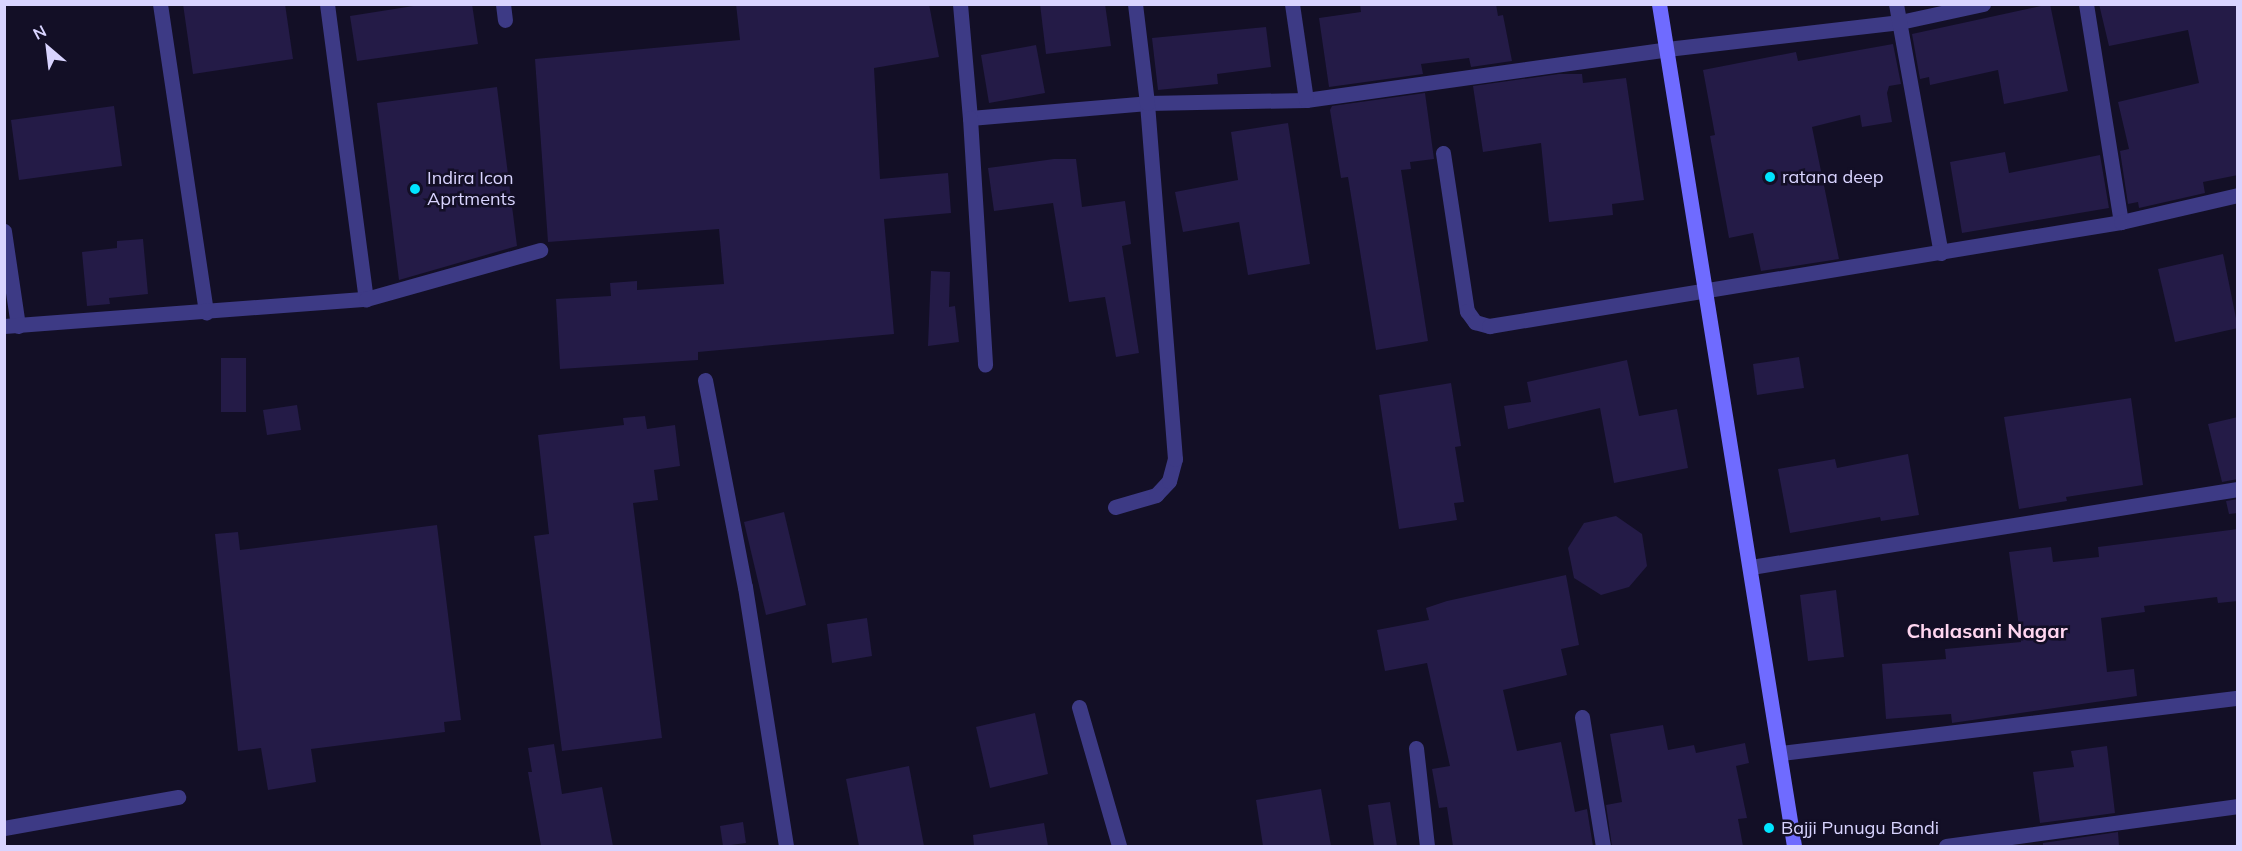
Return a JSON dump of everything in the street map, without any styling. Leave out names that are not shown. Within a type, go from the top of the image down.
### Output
[{"type":"main road","points":[[1659,4],[1782,753],[1794,846]]},
{"type":"street","points":[[160,4],[206,313]]},
{"type":"street","points":[[327,4],[366,299]]},
{"type":"street","points":[[960,4],[970,118],[985,365]]},
{"type":"street","points":[[1115,507],[1156,495],[1169,482],[1175,459],[1147,103],[1135,4]]},
{"type":"street","points":[[1292,4],[1306,100]]},
{"type":"street","points":[[1896,4],[1941,253]]},
{"type":"street","points":[[970,118],[1147,103],[1306,100],[1667,49],[1900,22],[1983,4]]},
{"type":"street","points":[[2086,4],[2121,222]]},
{"type":"street","points":[[1443,153],[1467,311],[1475,322],[1489,326],[1707,293],[2121,222],[2238,195]]},
{"type":"street","points":[[4,231],[11,326],[206,313],[366,299],[540,250]]},
{"type":"street","points":[[705,380],[745,587],[786,846]]},
{"type":"street","points":[[1751,567],[2238,489]]},
{"type":"street","points":[[1782,753],[2238,698]]},
{"type":"street","points":[[1079,707],[1119,846]]},
{"type":"street","points":[[1582,717],[1603,846]]},
{"type":"street","points":[[1416,748],[1427,846]]},
{"type":"street","points":[[4,828],[178,797]]},
{"type":"street","points":[[1946,846],[2238,806]]},
{"type":"building","points":[[183,4],[285,4],[293,59],[193,74]]},
{"type":"building","points":[[426,4],[472,4],[478,44],[357,61],[350,16]]},
{"type":"building","points":[[736,4],[929,4],[939,57],[874,68],[880,179],[948,173],[951,213],[884,219],[894,334],[698,352],[698,360],[560,369],[556,299],[611,296],[610,283],[637,281],[637,290],[724,284],[719,229],[548,242],[535,59],[740,40]]},
{"type":"building","points":[[1040,4],[1105,4],[1111,46],[1046,54]]},
{"type":"building","points":[[1360,4],[1496,4],[1498,16],[1503,15],[1512,61],[1471,67],[1469,58],[1421,64],[1423,74],[1329,87],[1319,18],[1361,12]]},
{"type":"building","points":[[2050,4],[2068,91],[2004,104],[1998,70],[1930,85],[1929,77],[1920,79],[1912,34]]},
{"type":"building","points":[[2099,4],[2238,4],[2238,175],[2203,182],[2205,193],[2139,208],[2138,202],[2128,204],[2120,151],[2129,149],[2118,102],[2199,83],[2188,30],[2109,46]]},
{"type":"building","points":[[1266,27],[1271,67],[1217,74],[1218,84],[1158,90],[1152,38]]},
{"type":"building","points":[[1893,44],[1901,84],[1889,86],[1887,93],[1892,122],[1862,127],[1860,115],[1812,127],[1839,259],[1761,271],[1753,233],[1729,238],[1710,136],[1715,135],[1703,70],[1796,52],[1798,61]]},
{"type":"building","points":[[1036,45],[1045,93],[989,103],[981,55]]},
{"type":"building","points":[[1559,74],[1582,74],[1583,83],[1626,78],[1644,200],[1612,204],[1613,215],[1549,222],[1541,143],[1483,152],[1473,86]]},
{"type":"building","name":"Indira Icon Aprtments","points":[[497,87],[517,246],[399,280],[377,103]]},
{"type":"building","points":[[1425,93],[1434,159],[1410,162],[1411,169],[1401,170],[1428,341],[1376,350],[1348,177],[1341,178],[1330,110],[1332,106]]},
{"type":"building","points":[[114,106],[122,166],[19,180],[11,120]]},
{"type":"building","points":[[1288,123],[1310,264],[1248,275],[1239,222],[1183,232],[1175,192],[1238,180],[1231,132]]},
{"type":"building","points":[[2005,152],[2009,173],[2100,155],[2109,208],[1962,233],[1950,162]]},
{"type":"building","points":[[1054,159],[1076,159],[1082,207],[1125,201],[1131,244],[1122,246],[1139,353],[1116,357],[1105,297],[1069,302],[1053,203],[994,211],[988,168]]},
{"type":"building","points":[[143,239],[148,294],[109,298],[110,304],[87,306],[82,252],[117,248],[117,241]]},
{"type":"building","points":[[2223,254],[2238,328],[2175,342],[2158,269]]},
{"type":"building","points":[[931,271],[950,272],[949,307],[955,306],[959,342],[928,346]]},
{"type":"building","points":[[1799,357],[1804,388],[1757,395],[1753,364]]},
{"type":"building","points":[[221,358],[246,358],[246,412],[221,412]]},
{"type":"building","points":[[1627,360],[1639,416],[1677,409],[1688,468],[1614,483],[1600,408],[1508,429],[1504,406],[1531,402],[1527,382]]},
{"type":"building","points":[[1451,383],[1461,446],[1455,447],[1464,502],[1454,503],[1457,520],[1399,529],[1379,395]]},
{"type":"building","points":[[2131,398],[2143,485],[2066,497],[2067,501],[2019,509],[2004,417]]},
{"type":"building","points":[[297,405],[301,430],[267,435],[263,410]]},
{"type":"building","points":[[645,416],[647,429],[675,425],[680,466],[654,470],[658,500],[633,503],[662,738],[562,751],[534,536],[549,534],[538,435],[624,425],[623,418]]},
{"type":"building","points":[[2238,417],[2238,479],[2222,482],[2208,424]]},
{"type":"building","points":[[1908,454],[1919,515],[1881,521],[1880,517],[1790,533],[1778,469],[1835,459],[1837,468]]},
{"type":"building","points":[[2238,499],[2238,513],[2229,514],[2226,501]]},
{"type":"building","points":[[784,512],[806,605],[766,615],[744,522]]},
{"type":"building","points":[[1616,516],[1642,534],[1647,566],[1629,587],[1601,595],[1574,578],[1568,548],[1584,523]]},
{"type":"building","points":[[437,525],[461,720],[444,722],[445,732],[311,749],[316,782],[268,790],[261,748],[238,751],[215,534],[238,532],[240,550]]},
{"type":"building","points":[[2238,529],[2238,601],[2218,603],[2217,597],[2144,606],[2145,612],[2101,618],[2107,672],[2134,669],[2137,696],[1952,723],[1951,714],[1886,719],[1882,664],[1946,659],[1945,649],[2021,642],[2009,552],[2051,547],[2053,562],[2099,557],[2098,547]]},
{"type":"building","points":[[1566,575],[1579,645],[1561,649],[1567,675],[1503,690],[1517,751],[1561,742],[1575,812],[1587,809],[1593,846],[1453,846],[1447,807],[1439,808],[1432,769],[1450,766],[1427,663],[1385,671],[1377,630],[1429,620],[1426,608],[1447,601]]},
{"type":"building","points":[[1836,590],[1844,657],[1808,661],[1800,595]]},
{"type":"building","points":[[867,618],[872,656],[832,663],[827,624]]},
{"type":"building","points":[[1035,713],[1048,774],[990,788],[976,727]]},
{"type":"building","points":[[1663,725],[1668,750],[1694,745],[1696,753],[1745,743],[1749,763],[1736,766],[1747,818],[1738,819],[1743,846],[1612,846],[1606,805],[1622,802],[1610,734]]},
{"type":"building","points":[[554,744],[562,794],[602,787],[613,846],[541,846],[528,772],[532,772],[528,748]]},
{"type":"building","points":[[2107,746],[2115,813],[2040,823],[2033,772],[2074,767],[2071,751]]},
{"type":"building","points":[[909,766],[924,846],[859,846],[846,779]]},
{"type":"building","points":[[1321,789],[1331,846],[1263,846],[1256,800]]},
{"type":"building","points":[[1390,802],[1397,846],[1374,846],[1368,805]]},
{"type":"building","points":[[743,822],[746,843],[723,846],[720,826]]},
{"type":"building","points":[[1044,823],[1048,846],[974,846],[973,835]]},
{"type":"building","points":[[2118,832],[2119,846],[2043,846],[2043,843]]},
{"type":"place","name":"ratana deep","points":[[1770,177]]},
{"type":"place","name":"Indira Icon Aprtments","points":[[415,189]]},
{"type":"place","name":"Bajji Punugu Bandi","points":[[1769,828]]},
{"type":"district","name":"Chalasani Nagar","points":[[1987,630]]}]
